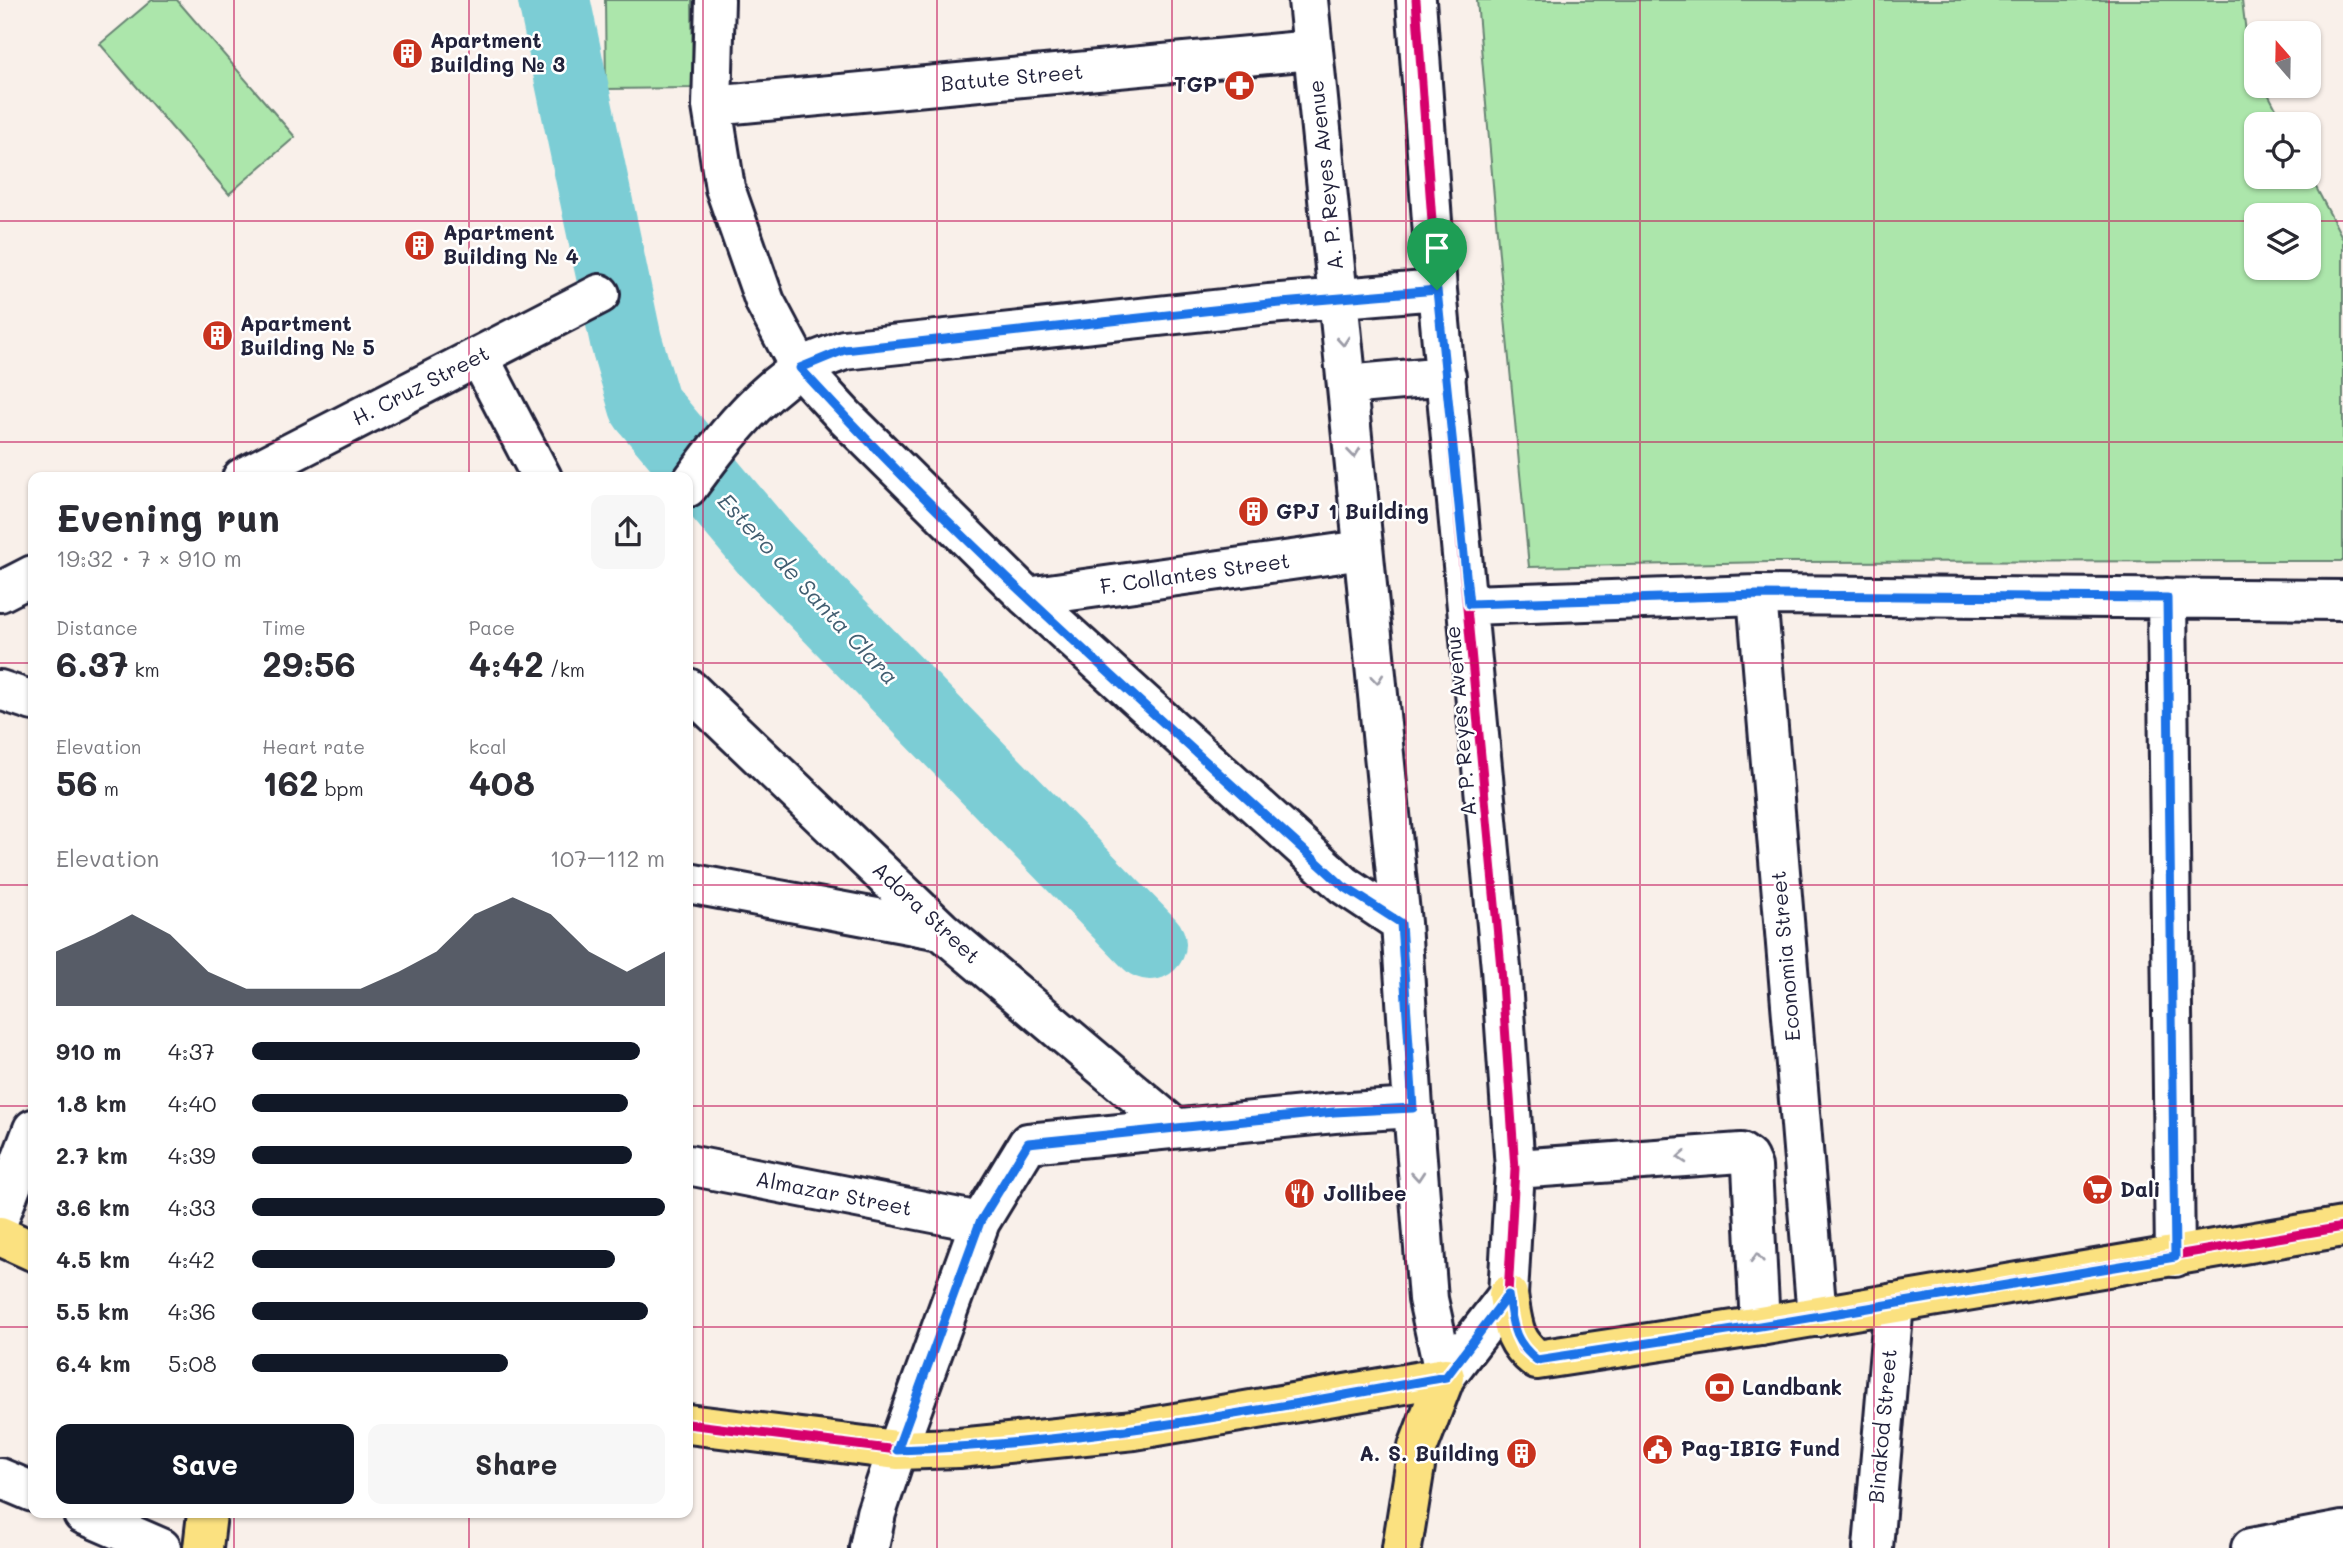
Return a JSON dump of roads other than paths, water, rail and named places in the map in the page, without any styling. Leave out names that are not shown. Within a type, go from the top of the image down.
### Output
[{"type":"main road","points":[[1508,1295],[1514,1328],[1522,1348],[1537,1360],[1817,1317],[2343,1227]]},
{"type":"main road","points":[[0,1236],[28,1249]]},
{"type":"main road","points":[[693,1425],[897,1450],[959,1448],[1134,1430],[1446,1377]]},
{"type":"main road","points":[[1402,1548],[1418,1447],[1446,1377]]},
{"type":"main road","points":[[203,1548],[207,1518]]},
{"type":"street","points":[[715,0],[712,106],[725,188],[765,302],[800,368],[845,417],[1027,597],[1343,886],[1401,923]]},
{"type":"street","name":"A. P. Reyes Avenue","points":[[1308,0],[1401,923],[1429,1299],[1446,1377]]},
{"type":"street","name":"A. P. Reyes Avenue","points":[[1416,0],[1437,290],[1469,604],[1501,968],[1515,1169],[1508,1295]]},
{"type":"street","name":"Batute Street","points":[[712,106],[1312,50]]},
{"type":"street","points":[[693,480],[711,454],[758,403],[800,368],[844,350],[1437,290]]},
{"type":"street","name":"H. Cruz Street","points":[[253,472],[600,293]]},
{"type":"street","points":[[479,357],[539,472]]},
{"type":"street","points":[[1347,385],[1446,376]]},
{"type":"street","name":"F. Collantes Street","points":[[1027,597],[1363,550]]},
{"type":"street","points":[[0,592],[28,578]]},
{"type":"street","points":[[1469,604],[1757,595],[2343,600]]},
{"type":"street","name":"Economia Street","points":[[1757,595],[1817,1317]]},
{"type":"street","points":[[2167,598],[2175,1257]]},
{"type":"street","points":[[0,690],[28,699]]},
{"type":"street","name":"Adora Street","points":[[693,693],[941,930],[1174,1128]]},
{"type":"street","points":[[693,884],[941,930]]},
{"type":"street","points":[[869,1548],[876,1513],[897,1450],[980,1222],[1028,1143],[1334,1112],[1413,1108]]},
{"type":"street","points":[[0,1216],[28,1142]]},
{"type":"street","points":[[1515,1169],[1741,1153],[1748,1158],[1752,1167],[1760,1326]]},
{"type":"street","name":"Almazar Street","points":[[693,1166],[980,1222]]},
{"type":"street","points":[[1446,1377],[1508,1295]]},
{"type":"street","name":"Binakod Street","points":[[1872,1548],[1894,1303]]},
{"type":"street","points":[[0,1478],[28,1490]]},
{"type":"street","points":[[91,1518],[160,1548]]},
{"type":"street","points":[[2251,1548],[2343,1531]]},
{"type":"waterway","name":"Estero de Santa Clara","points":[[554,0],[626,341],[645,406],[767,551],[1150,944]]},
{"type":"place","name":"Apartment Building № 3","points":[[407,53]]},
{"type":"place","name":"TGP","points":[[1240,85]]},
{"type":"place","name":"Apartment Building № 4","points":[[420,245]]},
{"type":"place","name":"Apartment Building № 5","points":[[217,336]]},
{"type":"place","name":"GPJ 1 Building","points":[[1253,512]]},
{"type":"place","name":"Dali","points":[[2097,1190]]},
{"type":"place","name":"Jollibee","points":[[1300,1194]]},
{"type":"place","name":"Landbank","points":[[1719,1388]]},
{"type":"place","name":"Pag-IBIG Fund","points":[[1658,1449]]},
{"type":"place","name":"A. S. Building","points":[[1522,1454]]}]
